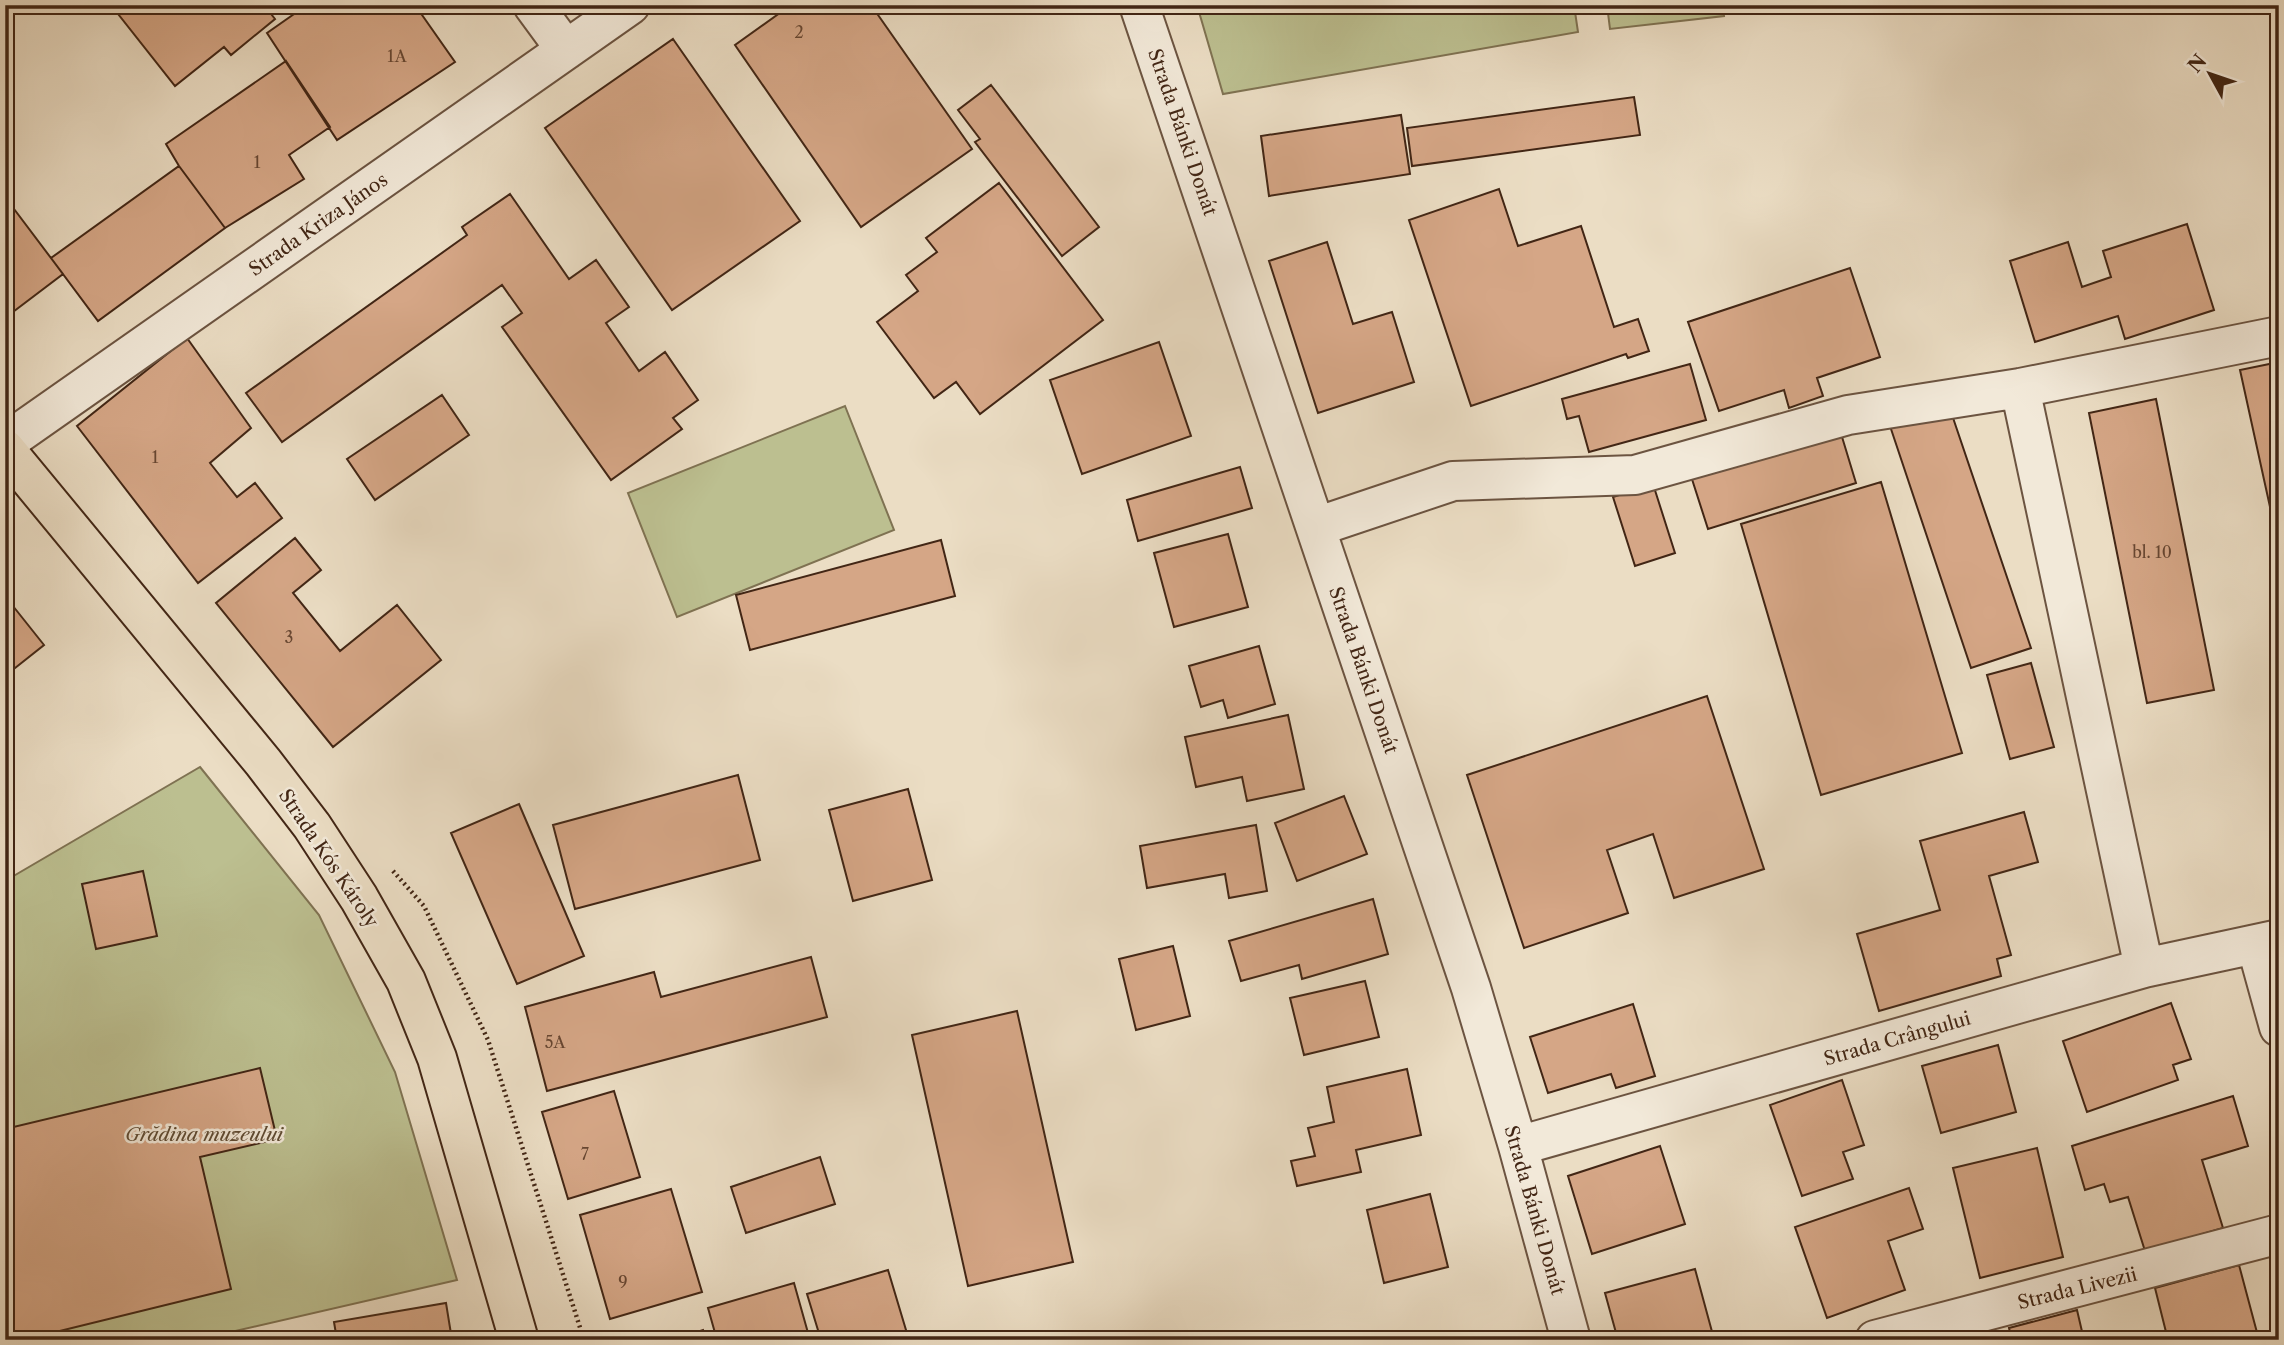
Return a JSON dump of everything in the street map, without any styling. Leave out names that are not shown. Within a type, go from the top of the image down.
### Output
[{"type":"main road","name":"Strada Kós Károly","points":[[5,449],[263,762],[312,826],[359,898],[406,981],[437,1058],[519,1340]]},
{"type":"street","points":[[533,5],[566,50]]},
{"type":"street","name":"Strada Kriza János","points":[[5,443],[630,5]]},
{"type":"street","name":"Strada Bánki Donát","points":[[1139,5],[1471,988],[1571,1340]]},
{"type":"street","points":[[1316,527],[1453,481],[1636,475],[1848,415],[2020,388],[2279,336]]},
{"type":"street","points":[[2020,388],[2144,968]]},
{"type":"street","points":[[2268,941],[2279,1027]]},
{"type":"street","name":"Strada Crângului","points":[[1518,1146],[2144,968],[2268,941]]},
{"type":"street","name":"Strada Livezii","points":[[1875,1340],[2279,1234]]},
{"type":"green space","points":[[1197,5],[1574,5],[1578,32],[1223,94]]},
{"type":"green space","points":[[1607,5],[1723,5],[1724,16],[1610,29]]},
{"type":"green space","points":[[845,406],[894,530],[677,617],[628,493]]},
{"type":"green space","name":"Grădina muzeului","points":[[200,767],[319,915],[395,1072],[457,1280],[196,1340],[5,1340],[5,881]]},
{"type":"building","points":[[111,5],[264,5],[275,19],[231,55],[224,47],[175,86]]},
{"type":"building","points":[[307,5],[415,5],[455,62],[337,140],[267,33]]},
{"type":"building","points":[[791,5],[871,5],[972,149],[861,227],[735,45]]},
{"type":"building","points":[[673,39],[800,221],[672,310],[545,128]]},
{"type":"building","points":[[286,61],[330,127],[289,155],[304,179],[225,228],[166,144]]},
{"type":"building","points":[[991,85],[1099,227],[1062,256],[975,142],[980,139],[958,110]]},
{"type":"building","points":[[1634,97],[1640,135],[1412,166],[1407,128]]},
{"type":"building","points":[[1401,115],[1410,174],[1269,196],[1261,136]]},
{"type":"building","points":[[179,166],[225,228],[98,321],[51,258]]},
{"type":"building","points":[[999,183],[1103,320],[980,414],[956,382],[934,398],[877,322],[918,291],[906,275],[937,252],[926,238]]},
{"type":"building","points":[[1499,189],[1518,246],[1581,226],[1614,327],[1638,319],[1649,351],[1628,358],[1626,354],[1471,406],[1409,220]]},
{"type":"building","points":[[510,194],[569,279],[596,260],[629,307],[606,323],[639,371],[665,352],[698,400],[673,418],[682,429],[611,480],[502,327],[522,313],[502,285],[282,442],[246,393],[467,235],[462,227]]},
{"type":"building","points":[[5,197],[63,274],[5,318]]},
{"type":"building","points":[[2187,224],[2214,310],[2125,339],[2118,316],[2035,342],[2010,261],[2068,242],[2082,287],[2111,277],[2103,251]]},
{"type":"building","points":[[1327,242],[1353,324],[1392,312],[1414,382],[1318,413],[1269,261]]},
{"type":"building","points":[[1850,268],[1880,357],[1817,378],[1823,396],[1789,408],[1784,390],[1719,411],[1688,322]]},
{"type":"building","points":[[187,338],[251,428],[210,463],[237,497],[255,483],[282,518],[198,583],[77,426]]},
{"type":"building","points":[[1159,342],[1191,436],[1082,474],[1050,380]]},
{"type":"building","points":[[2279,362],[2279,548],[2240,370]]},
{"type":"building","points":[[1690,364],[1706,420],[1589,452],[1579,416],[1567,419],[1562,399]]},
{"type":"building","points":[[442,395],[469,435],[375,500],[347,459]]},
{"type":"building","points":[[2156,399],[2214,690],[2147,703],[2089,413]]},
{"type":"building","points":[[1949,406],[2031,648],[1971,668],[1890,426]]},
{"type":"building","points":[[1839,427],[1856,483],[1708,529],[1690,473]]},
{"type":"building","points":[[1240,467],[1252,508],[1138,541],[1127,500]]},
{"type":"building","points":[[1881,482],[1962,753],[1821,795],[1741,524]]},
{"type":"building","points":[[1653,484],[1675,553],[1635,566],[1613,497]]},
{"type":"building","points":[[1228,534],[1248,607],[1174,627],[1154,553]]},
{"type":"building","points":[[295,538],[321,570],[293,593],[340,651],[397,605],[441,660],[333,747],[216,603]]},
{"type":"building","points":[[941,540],[955,596],[750,650],[736,595]]},
{"type":"building","points":[[5,596],[44,645],[5,676]]},
{"type":"building","points":[[1259,646],[1275,704],[1228,718],[1223,700],[1201,707],[1189,666]]},
{"type":"building","points":[[2031,663],[2054,747],[2010,759],[1987,675]]},
{"type":"building","points":[[1707,696],[1764,869],[1674,898],[1653,834],[1607,850],[1628,913],[1524,948],[1467,775]]},
{"type":"building","points":[[1288,715],[1304,789],[1247,801],[1242,777],[1196,787],[1185,737]]},
{"type":"building","points":[[738,775],[760,860],[575,909],[553,825]]},
{"type":"building","points":[[908,789],[932,880],[853,901],[829,810]]},
{"type":"building","points":[[1344,796],[1367,854],[1297,881],[1275,823]]},
{"type":"building","points":[[519,804],[584,956],[517,984],[451,833]]},
{"type":"building","points":[[2024,812],[2038,862],[1989,876],[2011,955],[1997,959],[2001,976],[1879,1011],[1857,934],[1940,910],[1920,841]]},
{"type":"building","points":[[1256,825],[1267,891],[1229,898],[1225,874],[1147,888],[1140,846]]},
{"type":"building","points":[[143,871],[157,936],[96,949],[82,884]]},
{"type":"building","points":[[1373,899],[1388,954],[1302,979],[1299,965],[1241,981],[1229,941]]},
{"type":"building","points":[[1173,946],[1190,1016],[1136,1030],[1119,959]]},
{"type":"building","points":[[811,957],[827,1017],[547,1091],[525,1007],[654,972],[661,997]]},
{"type":"building","points":[[1365,981],[1379,1037],[1304,1055],[1290,998]]},
{"type":"building","points":[[2171,1003],[2191,1059],[2173,1065],[2178,1080],[2087,1112],[2063,1041]]},
{"type":"building","points":[[1633,1004],[1655,1076],[1616,1088],[1611,1074],[1548,1093],[1530,1037]]},
{"type":"building","points":[[1017,1011],[1073,1262],[968,1286],[912,1035]]},
{"type":"building","points":[[1998,1045],[2016,1112],[1941,1133],[1922,1066]]},
{"type":"building","points":[[260,1068],[277,1139],[200,1157],[231,1289],[23,1340],[5,1340],[5,1129]]},
{"type":"building","points":[[1407,1069],[1421,1135],[1356,1150],[1361,1172],[1297,1186],[1291,1161],[1315,1156],[1308,1128],[1334,1122],[1327,1087]]},
{"type":"building","points":[[1842,1080],[1864,1145],[1843,1152],[1853,1179],[1802,1196],[1770,1105]]},
{"type":"building","points":[[614,1091],[640,1177],[568,1199],[542,1112]]},
{"type":"building","points":[[2233,1096],[2248,1146],[2202,1160],[2223,1228],[2145,1251],[2128,1197],[2110,1202],[2104,1184],[2085,1190],[2072,1146]]},
{"type":"building","points":[[1660,1146],[1685,1224],[1592,1254],[1568,1176]]},
{"type":"building","points":[[2037,1148],[2063,1257],[1980,1278],[1953,1168]]},
{"type":"building","points":[[820,1157],[835,1204],[746,1233],[731,1187]]},
{"type":"building","points":[[1909,1188],[1923,1229],[1888,1241],[1905,1290],[1827,1318],[1795,1227]]},
{"type":"building","points":[[671,1189],[702,1292],[610,1319],[580,1215]]},
{"type":"building","points":[[1430,1194],[1448,1267],[1384,1283],[1367,1210]]},
{"type":"building","points":[[2239,1265],[2259,1340],[2168,1340],[2155,1288]]},
{"type":"building","points":[[1695,1269],[1714,1339],[1618,1340],[1605,1293]]},
{"type":"building","points":[[888,1270],[909,1340],[821,1340],[807,1294]]},
{"type":"building","points":[[794,1283],[810,1340],[717,1340],[708,1308]]},
{"type":"building","points":[[446,1303],[452,1340],[337,1340],[334,1322]]},
{"type":"building","points":[[2077,1310],[2084,1340],[2012,1340],[2009,1328]]},
{"type":"building","points":[[703,1330],[705,1340],[672,1340]]}]
